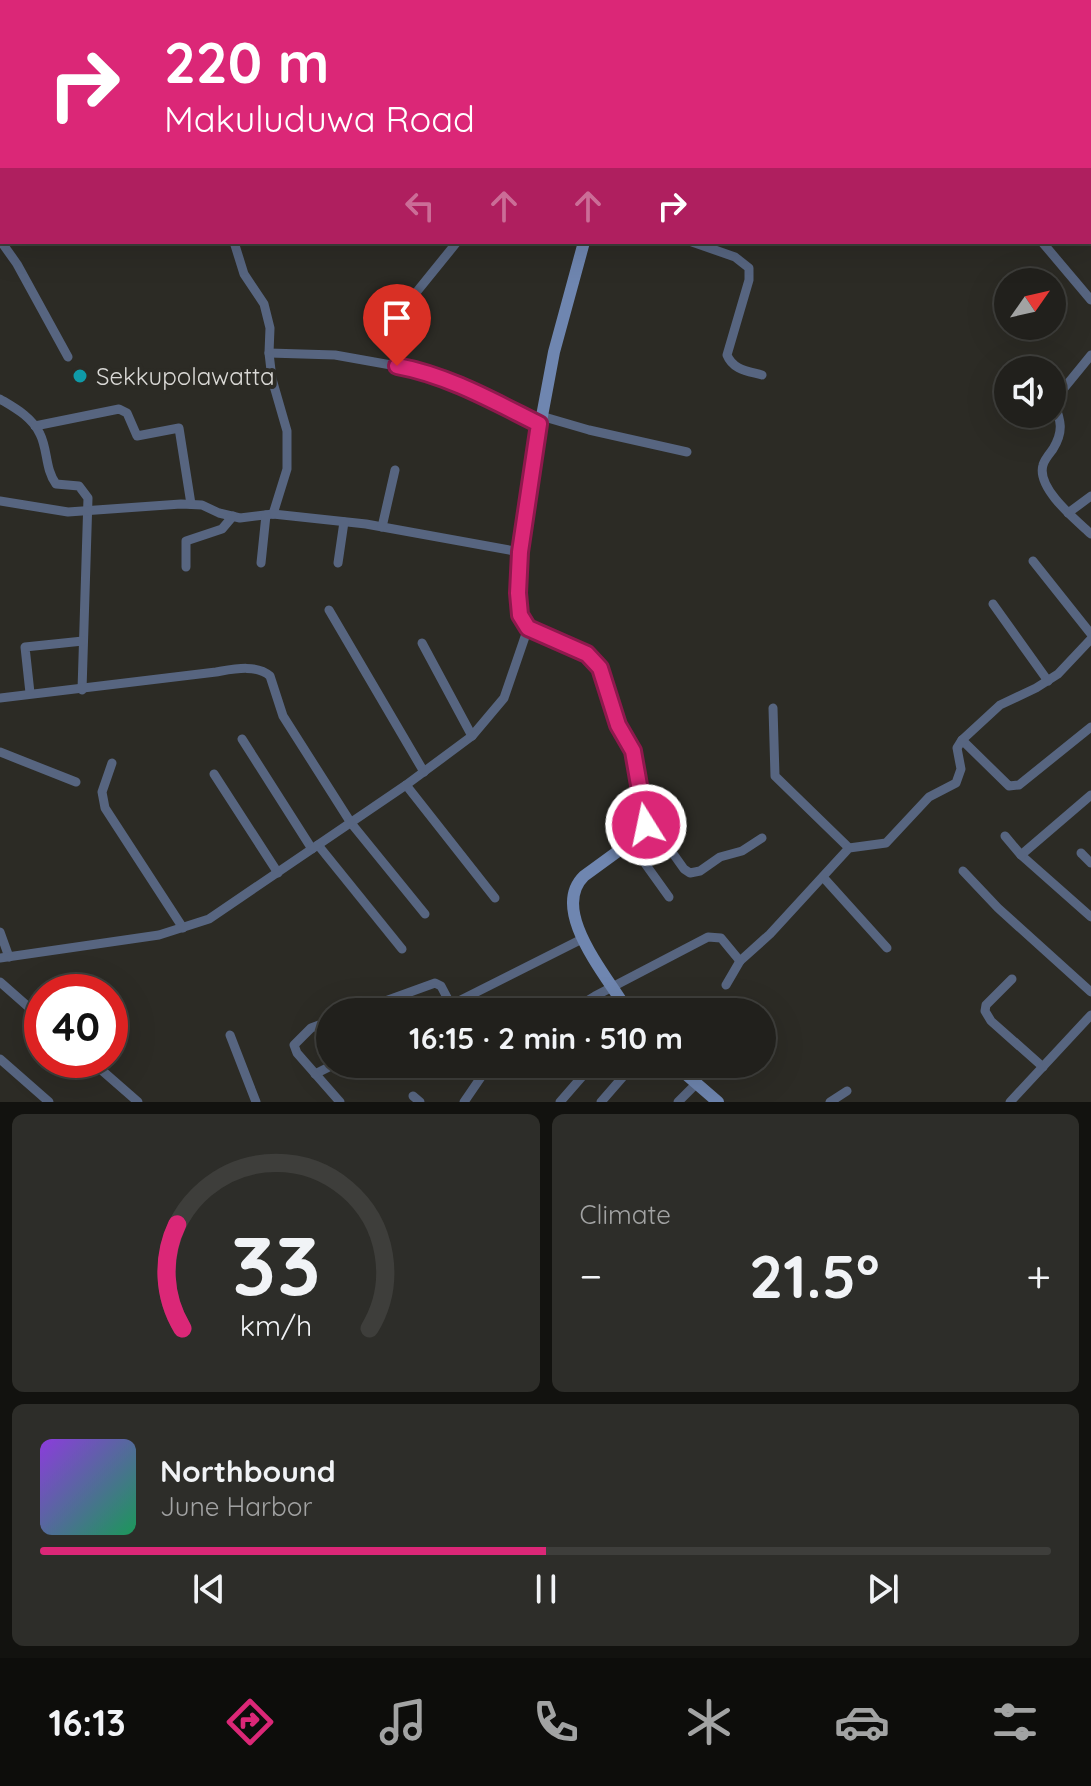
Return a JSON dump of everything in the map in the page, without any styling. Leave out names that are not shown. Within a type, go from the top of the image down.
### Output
[{"type":"street","points":[[3,244],[68,357]]},
{"type":"street","points":[[235,244],[244,274],[264,304],[270,328],[272,379],[287,431],[287,469],[270,514],[261,563]]},
{"type":"street","points":[[406,305],[455,244]]},
{"type":"street","points":[[584,244],[554,352],[540,420],[520,552],[518,605],[528,628],[587,654],[600,668],[618,725],[633,751],[646,825],[643,833],[576,883],[572,894],[572,907],[582,939],[620,998]]},
{"type":"street","points":[[698,244],[735,257],[749,268],[749,280],[727,355],[738,368],[762,375]]},
{"type":"street","points":[[1044,244],[1091,300]]},
{"type":"street","points":[[269,353],[335,355],[419,370],[540,420],[687,452]]},
{"type":"street","points":[[1091,355],[1056,398],[1062,424],[1060,438],[1043,465],[1044,479],[1051,493],[1091,534]]},
{"type":"street","points":[[0,399],[22,413],[41,434],[50,475],[56,484],[79,486],[88,498],[82,690]]},
{"type":"street","points":[[35,426],[119,409],[127,413],[137,436],[179,428],[191,504]]},
{"type":"street","points":[[382,527],[395,470]]},
{"type":"street","points":[[1068,513],[1091,496]]},
{"type":"street","points":[[0,501],[68,512],[202,505],[233,516],[270,514],[344,522],[520,552]]},
{"type":"street","points":[[186,567],[186,541],[222,529],[233,516]]},
{"type":"street","points":[[338,563],[344,522]]},
{"type":"street","points":[[726,985],[740,961],[770,934],[849,848],[886,843],[929,797],[956,783],[961,769],[957,748],[962,740],[1000,705],[1048,681],[1091,636],[1033,561]]},
{"type":"street","points":[[993,604],[1048,681]]},
{"type":"street","points":[[329,610],[424,772]]},
{"type":"street","points":[[0,932],[5,958],[159,935],[209,919],[406,785],[472,736],[504,698],[528,628]]},
{"type":"street","points":[[30,693],[25,647],[83,641]]},
{"type":"street","points":[[422,643],[472,736]]},
{"type":"street","points":[[0,698],[82,690],[239,667],[266,672],[283,716],[351,823],[425,914]]},
{"type":"street","points":[[773,708],[775,776],[849,848]]},
{"type":"street","points":[[962,740],[1009,786],[1019,785],[1091,727]]},
{"type":"street","points":[[242,739],[315,847],[402,949]]},
{"type":"street","points":[[0,752],[76,782]]},
{"type":"street","points":[[112,763],[102,792],[105,808],[183,928]]},
{"type":"street","points":[[214,774],[278,873]]},
{"type":"street","points":[[406,785],[495,898]]},
{"type":"street","points":[[1021,855],[1091,795]]},
{"type":"street","points":[[643,833],[657,831],[690,873],[700,871],[720,857],[742,851],[762,838]]},
{"type":"street","points":[[1005,836],[1021,855],[1091,917]]},
{"type":"street","points":[[631,844],[669,897]]},
{"type":"street","points":[[1081,853],[1091,863]]},
{"type":"street","points":[[963,871],[998,908],[1091,992]]},
{"type":"street","points":[[823,877],[887,948]]},
{"type":"street","points":[[593,998],[714,936],[727,944],[740,961]]},
{"type":"street","points":[[465,998],[582,939]]},
{"type":"street","points":[[1012,979],[986,1005],[985,1011],[991,1021],[1043,1067]]},
{"type":"street","points":[[0,982],[24,1003]]},
{"type":"street","points":[[394,998],[435,983],[441,986],[447,998]]},
{"type":"street","points":[[1010,1102],[1091,1015]]},
{"type":"street","points":[[316,1026],[294,1045],[297,1053],[340,1102]]},
{"type":"street","points":[[230,1035],[256,1102]]},
{"type":"street","points":[[0,1059],[49,1102]]},
{"type":"street","points":[[111,1078],[138,1102]]},
{"type":"street","points":[[464,1102],[480,1078]]},
{"type":"street","points":[[560,1102],[581,1078]]},
{"type":"street","points":[[601,1102],[622,1078]]},
{"type":"street","points":[[689,1078],[718,1102]]},
{"type":"street","points":[[678,1102],[696,1084]]},
{"type":"street","points":[[830,1102],[847,1091]]},
{"type":"place","name":"Sekkupolawatta","points":[[80,376]]},
{"type":"route","points":[[397,366],[419,370],[479,394],[539,424],[520,552],[520,615],[528,628],[587,654],[600,668],[618,725],[633,751],[646,825]]}]
